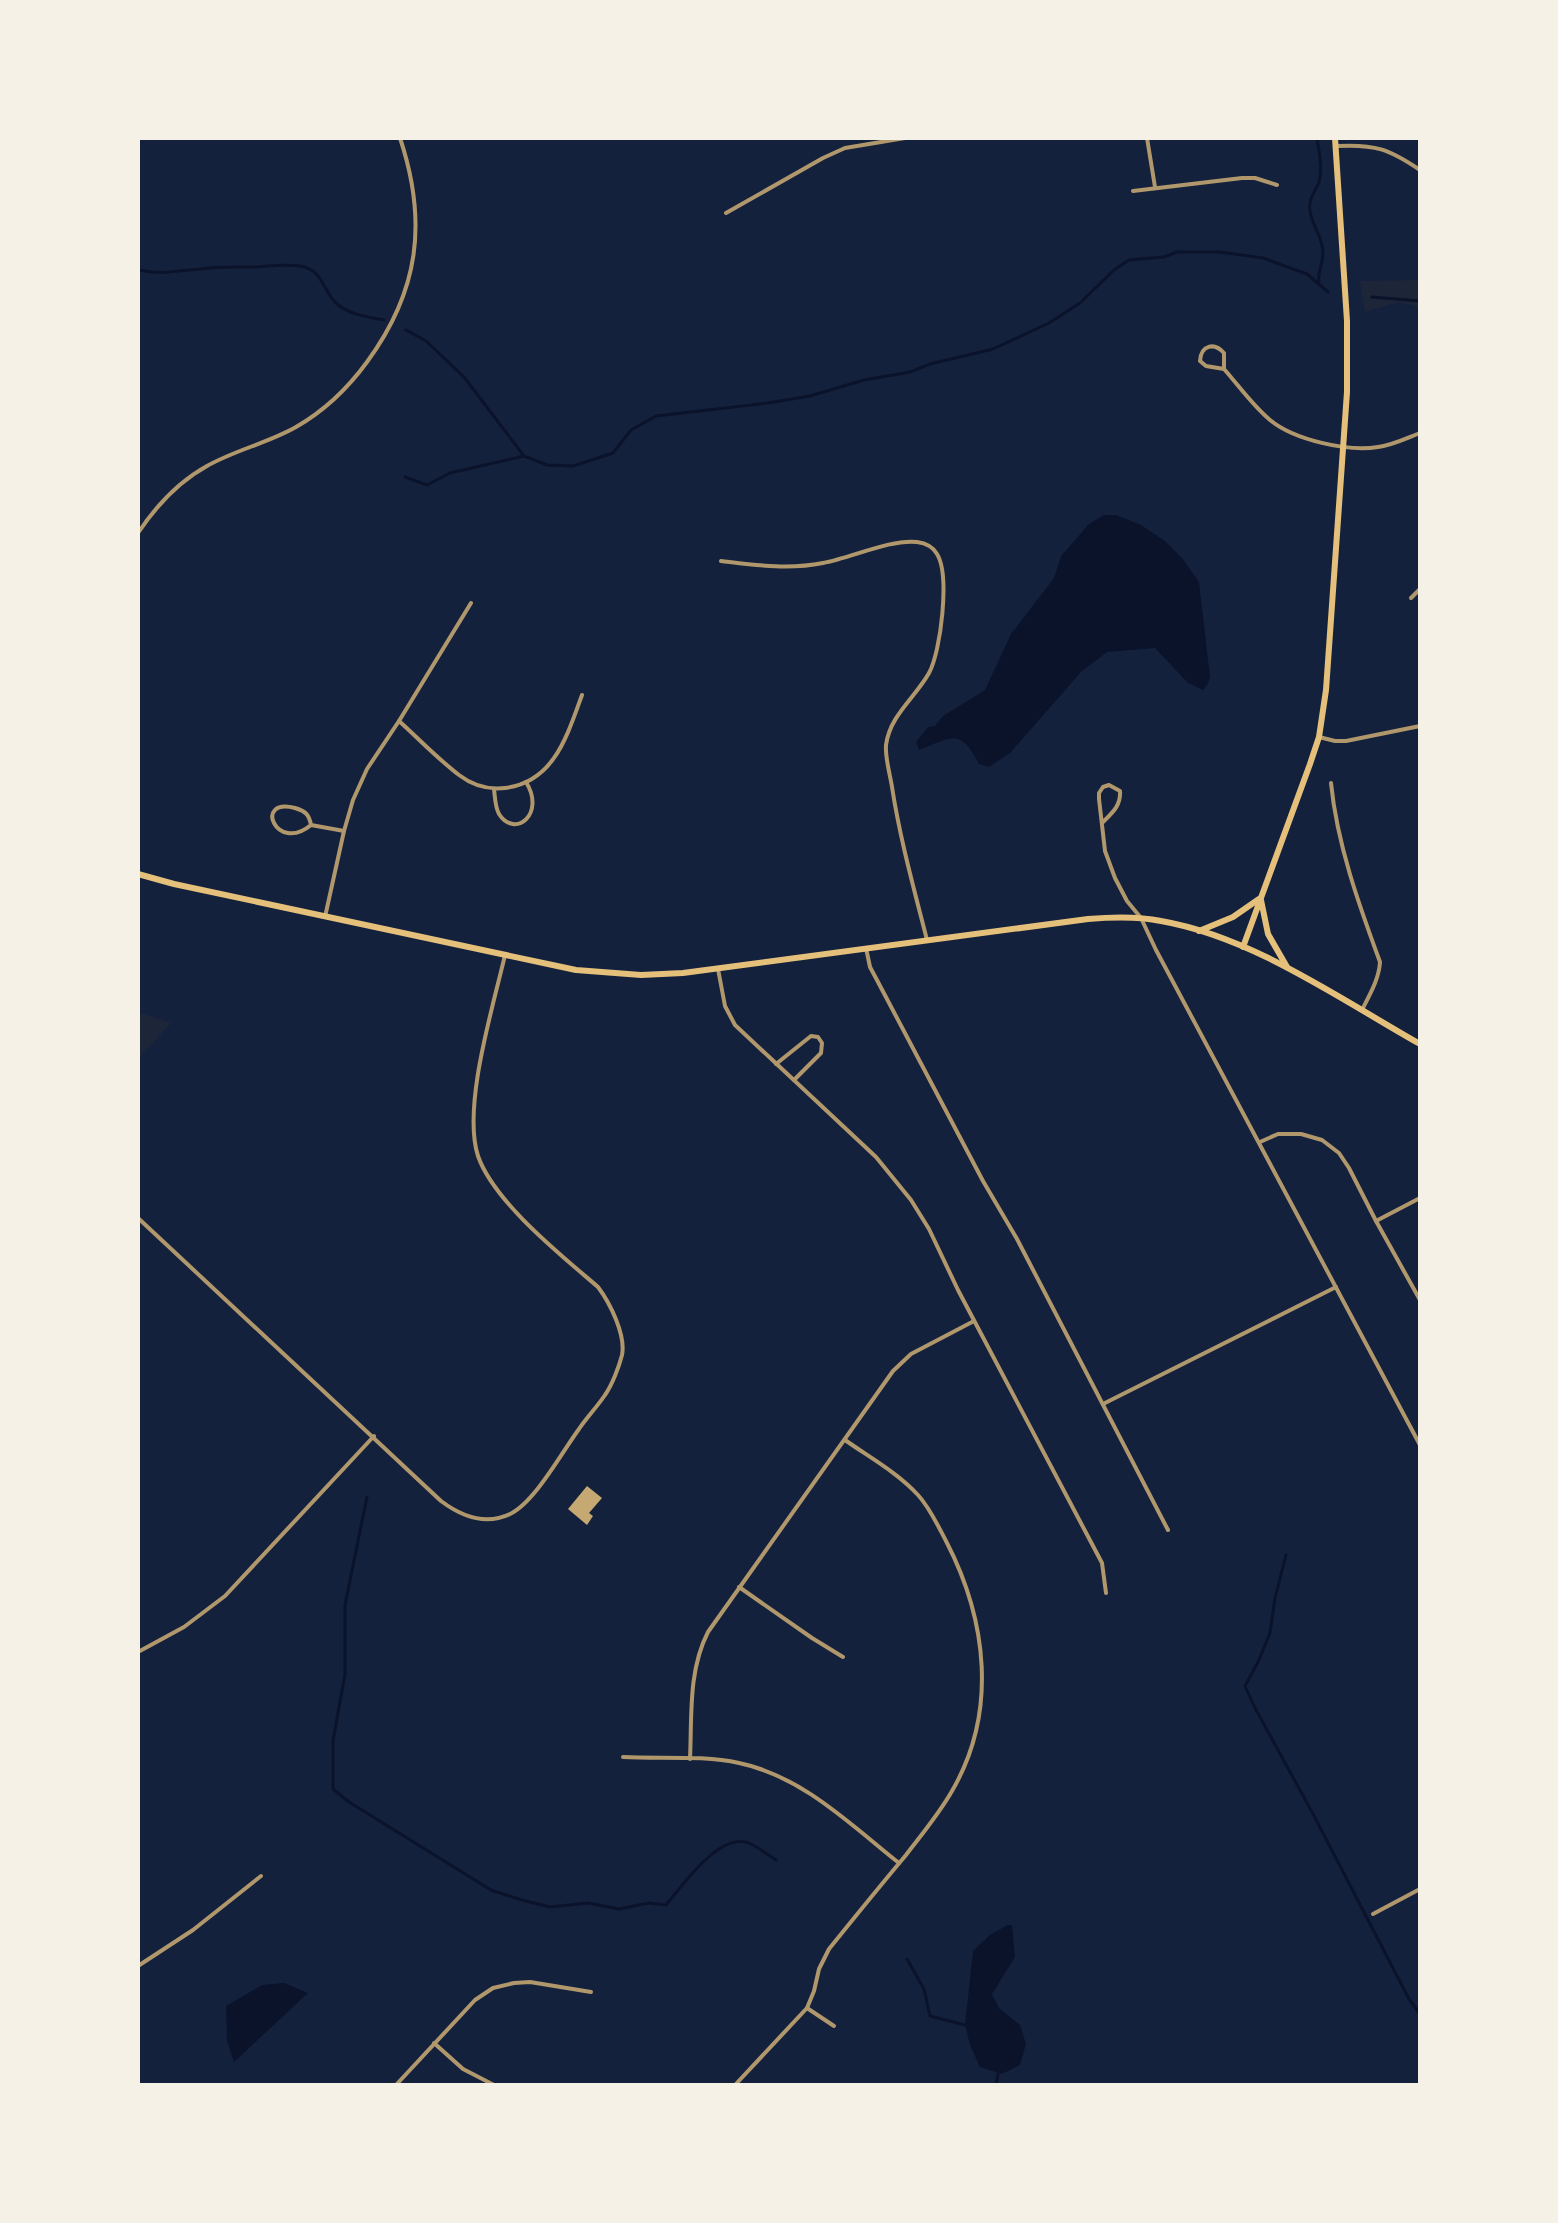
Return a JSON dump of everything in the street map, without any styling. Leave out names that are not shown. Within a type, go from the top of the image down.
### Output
[{"type":"main road","points":[[1243,947],[1319,737],[1326,690],[1348,352],[1336,142]]},
{"type":"main road","points":[[138,874],[325,917],[608,974],[662,975],[1071,920],[1141,918],[1172,923],[1243,947],[1420,1044]]},
{"type":"main road","points":[[1199,931],[1233,917],[1260,898]]},
{"type":"main road","points":[[1260,898],[1268,934],[1289,970]]},
{"type":"street","points":[[138,533],[165,498],[207,466],[297,427],[320,412],[345,390],[380,345],[399,311],[413,258],[415,204],[400,138]]},
{"type":"street","points":[[726,213],[845,148],[905,138]]},
{"type":"street","points":[[1147,138],[1155,188]]},
{"type":"street","points":[[1336,142],[1396,153],[1420,170]]},
{"type":"street","points":[[1133,191],[1242,178],[1255,178],[1277,185]]},
{"type":"street","points":[[1224,369],[1224,353],[1219,347],[1213,345],[1205,348],[1200,361],[1206,366],[1224,369],[1258,409],[1286,431],[1302,437],[1344,446],[1379,447],[1420,433]]},
{"type":"street","points":[[721,561],[790,568],[851,557],[899,543],[919,542],[929,546],[937,555],[942,569],[942,596],[941,632],[935,657],[929,672],[896,716],[886,748],[899,833],[927,940]]},
{"type":"street","points":[[1411,598],[1420,589]]},
{"type":"street","points":[[325,917],[344,831],[367,769],[471,603]]},
{"type":"street","points":[[399,721],[460,776],[478,786],[494,789],[513,787],[541,774],[553,761],[582,695]]},
{"type":"street","points":[[1319,737],[1346,741],[1420,726]]},
{"type":"street","points":[[494,789],[498,812],[503,819],[521,824],[528,819],[533,807],[533,797],[526,782]]},
{"type":"street","points":[[1331,783],[1338,829],[1380,962],[1373,990],[1361,1010]]},
{"type":"street","points":[[1102,823],[1121,799],[1120,791],[1109,785],[1099,793],[1102,823],[1105,851],[1115,878],[1127,901],[1141,918],[1420,1445]]},
{"type":"street","points":[[279,807],[305,811],[311,825],[304,831],[294,833],[277,829],[273,825],[274,811],[279,807]]},
{"type":"street","points":[[311,825],[344,831]]},
{"type":"street","points":[[866,948],[870,967],[1017,1239],[1168,1530]]},
{"type":"street","points":[[138,1218],[441,1501],[469,1518],[489,1519],[509,1514],[534,1493],[607,1392],[622,1354],[617,1325],[606,1298],[598,1287],[508,1204],[491,1181],[478,1155],[473,1121],[476,1088],[505,955]]},
{"type":"street","points":[[718,969],[725,1006],[741,1032],[876,1157],[911,1200],[929,1229],[1102,1563],[1106,1593]]},
{"type":"street","points":[[776,1064],[805,1039],[818,1037],[822,1043],[821,1053],[794,1080]]},
{"type":"street","points":[[1260,1142],[1290,1132],[1322,1140],[1343,1157],[1420,1300]]},
{"type":"street","points":[[1376,1221],[1420,1198]]},
{"type":"street","points":[[1103,1404],[1336,1287]]},
{"type":"street","points":[[690,1759],[693,1672],[708,1632],[901,1362],[974,1321]]},
{"type":"street","points":[[138,1652],[206,1613],[225,1596],[374,1436]]},
{"type":"street","points":[[735,2085],[807,2008],[829,1949],[936,1817],[954,1790],[966,1761],[981,1701],[980,1642],[973,1608],[954,1556],[926,1506],[909,1486],[845,1440]]},
{"type":"street","points":[[739,1587],[843,1657]]},
{"type":"street","points":[[623,1757],[737,1762],[759,1768],[788,1781],[825,1804],[899,1863]]},
{"type":"street","points":[[138,1966],[193,1930],[261,1876]]},
{"type":"street","points":[[1373,1914],[1420,1889]]},
{"type":"street","points":[[396,2085],[475,2000],[493,1988],[530,1982],[591,1992]]},
{"type":"street","points":[[807,2008],[834,2026]]},
{"type":"street","points":[[434,2043],[463,2069],[494,2085]]},
{"type":"shaded area","points":[[1418,280],[1420,307],[1399,302],[1365,312],[1360,281]]},
{"type":"shaded area","points":[[1104,515],[1116,515],[1141,525],[1165,541],[1199,582],[1210,677],[1208,684],[1203,690],[1188,683],[1155,648],[1107,652],[1081,672],[1010,753],[989,767],[979,764],[961,740],[948,739],[919,750],[916,742],[928,727],[935,726],[943,716],[985,690],[1011,634],[1054,578],[1061,556],[1089,524]]},
{"type":"shaded area","points":[[138,1012],[171,1023],[138,1059]]},
{"type":"shaded area","points":[[1012,1925],[1015,1957],[992,1994],[999,2008],[1020,2025],[1026,2044],[1020,2065],[1002,2074],[980,2067],[965,2025],[973,1951],[991,1934]]},
{"type":"shaded area","points":[[284,1983],[308,1993],[234,2062],[227,2041],[226,2006],[262,1985]]},
{"type":"building","points":[[587,1486],[602,1498],[589,1513],[593,1516],[587,1525],[568,1509]]},
{"type":"waterway","points":[[1317,138],[1320,177],[1310,206],[1323,247],[1319,283]]},
{"type":"waterway","points":[[406,330],[426,341],[464,377],[524,456],[547,465],[573,466],[613,453],[631,430],[656,416],[810,396],[993,349],[1049,323],[1080,303],[1129,260],[1164,257],[1177,252],[1220,252],[1263,258],[1307,274],[1328,292]]},
{"type":"waterway","points":[[138,270],[162,272],[221,267],[300,266],[314,272],[342,308],[384,320]]},
{"type":"waterway","points":[[1372,297],[1420,301]]},
{"type":"waterway","points":[[405,477],[427,485],[450,473],[524,456]]},
{"type":"waterway","points":[[367,1497],[345,1605],[345,1674],[333,1741],[333,1789],[491,1890],[550,1907],[588,1903],[619,1909],[649,1903],[666,1905],[703,1862],[726,1845],[738,1842],[749,1843],[776,1860]]},
{"type":"waterway","points":[[1286,1555],[1270,1633],[1245,1686],[1409,1999],[1420,2014]]},
{"type":"waterway","points":[[907,1959],[924,1989],[930,2016],[965,2025]]},
{"type":"waterway","points":[[996,2085],[998,2074]]}]
